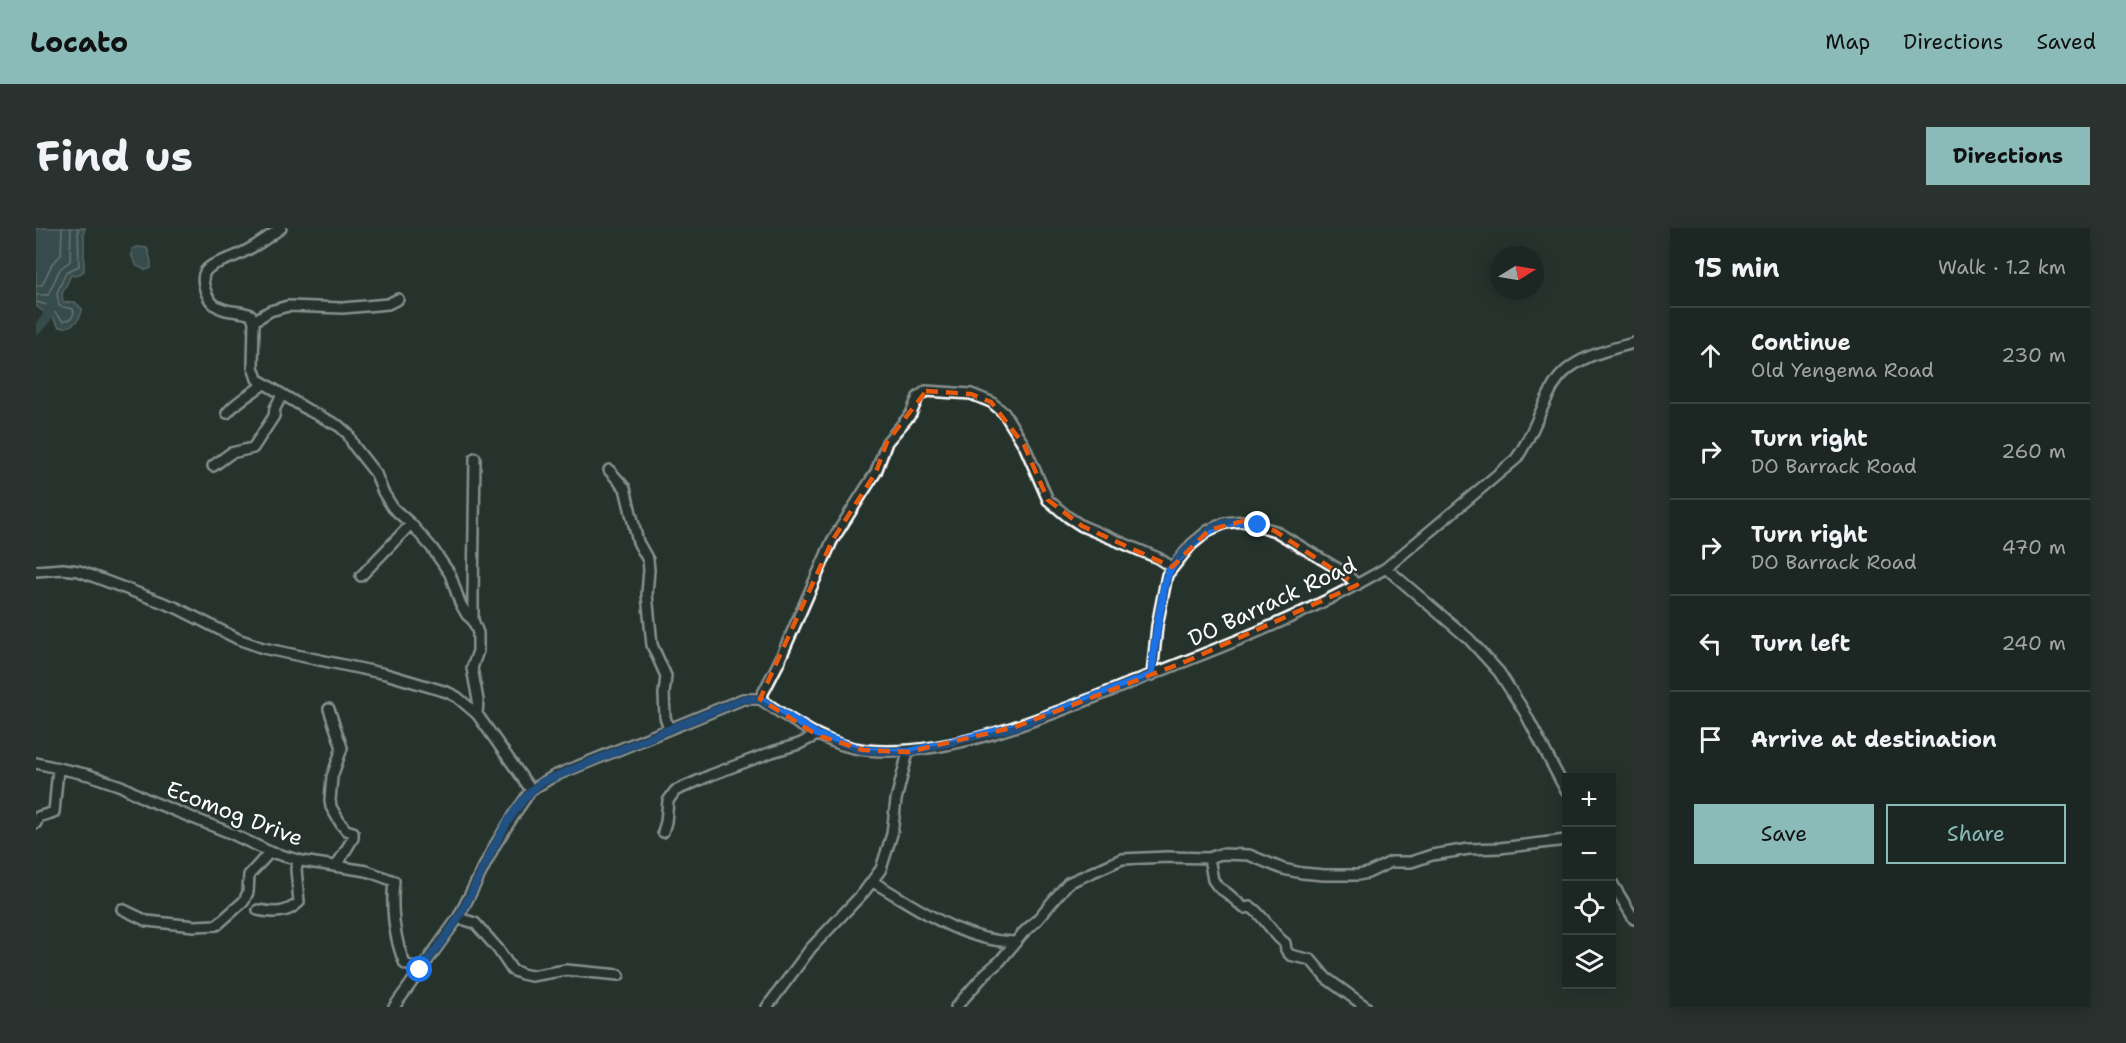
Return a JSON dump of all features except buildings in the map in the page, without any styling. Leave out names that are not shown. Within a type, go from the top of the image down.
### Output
[{"type":"street","points":[[281,228],[256,246],[215,264],[206,271],[202,279],[214,305],[251,315],[254,321],[253,367],[257,378],[348,434],[354,446],[376,474],[393,508],[432,548],[450,574],[460,603],[473,620]]},
{"type":"street","points":[[254,321],[270,311],[288,306],[343,308],[388,304],[398,299]]},
{"type":"street","points":[[1386,568],[1516,459],[1528,442],[1554,384],[1566,370],[1587,358],[1634,343]]},
{"type":"street","points":[[227,413],[239,399],[251,394],[264,384]]},
{"type":"street","points":[[394,1007],[458,918],[495,845],[531,790],[554,776],[743,699],[760,699],[778,664],[832,541],[876,472],[887,442],[911,414],[918,398],[926,391],[970,394],[991,402],[1004,412],[1024,445],[1048,500],[1082,526],[1158,558],[1172,567]]},
{"type":"street","points":[[213,466],[231,453],[253,448],[274,416],[275,408],[282,395]]},
{"type":"street","points":[[475,458],[473,620],[478,633],[478,651],[472,668],[478,700],[477,714]]},
{"type":"street","points":[[609,470],[625,488],[638,542],[648,561],[650,570],[647,594],[652,645],[666,676],[665,717],[669,729]]},
{"type":"street","points":[[1152,675],[1153,651],[1167,575],[1191,545],[1209,530],[1225,523],[1243,521],[1275,531],[1345,573],[1357,585]]},
{"type":"street","points":[[361,576],[411,524]]},
{"type":"street","points":[[36,571],[63,568],[79,571],[177,608],[238,639],[263,648],[347,664],[436,688],[457,697],[477,714],[531,790]]},
{"type":"street","name":"DO Barrack Road","points":[[760,699],[817,735],[863,750],[909,752],[1015,727],[1152,675],[1357,585],[1386,568],[1469,639],[1493,665],[1524,711],[1562,783]]},
{"type":"street","points":[[329,709],[342,748],[334,769],[331,807],[346,830],[353,832],[353,838],[337,865]]},
{"type":"street","points":[[663,832],[668,801],[675,791],[817,735]]},
{"type":"street","points":[[767,1007],[811,948],[873,882],[881,869],[892,834],[896,800],[909,752]]},
{"type":"street","name":"Ecomog Drive","points":[[36,763],[88,775],[121,786],[148,800],[228,832],[270,852],[299,860],[366,871],[394,881],[396,932],[401,955],[405,964],[420,970]]},
{"type":"street","points":[[36,823],[38,817],[54,812],[58,769]]},
{"type":"street","points":[[956,1007],[966,1003],[986,973],[1000,961],[1014,942],[1037,920],[1068,883],[1122,859],[1167,856],[1209,858],[1221,854],[1249,855],[1283,869],[1302,873],[1358,875],[1368,873],[1391,862],[1411,862],[1432,855],[1469,849],[1500,848],[1562,840]]},
{"type":"street","points":[[122,909],[147,921],[194,926],[218,925],[244,901],[248,892],[249,875],[270,852]]},
{"type":"street","points":[[1209,858],[1213,880],[1218,888],[1227,892],[1244,908],[1251,907],[1257,911],[1285,943],[1290,955],[1311,960],[1326,978],[1366,1007]]},
{"type":"street","points":[[258,910],[275,912],[289,910],[299,902],[296,869],[299,860]]},
{"type":"street","points":[[873,882],[956,930],[1002,942],[1014,942]]},
{"type":"street","points":[[1616,891],[1634,919]]},
{"type":"street","points":[[458,918],[475,923],[485,931],[512,970],[522,974],[531,976],[567,970],[619,975]]},
{"type":"highlighted area","points":[[926,391],[971,394],[991,402],[1024,445],[1048,500],[1082,526],[1172,567],[1209,530],[1243,521],[1275,531],[1357,585],[1187,661],[1015,727],[908,752],[863,750],[817,735],[760,699],[832,541],[876,472],[887,442]]},
{"type":"water","points":[[36,228],[86,228],[84,229],[84,271],[76,276],[71,275],[62,294],[63,303],[75,302],[82,309],[77,320],[67,327],[59,327],[53,318],[36,306]]},
{"type":"water","points":[[147,248],[151,268],[146,270],[137,266],[132,257],[132,249]]},
{"type":"waterway","points":[[36,330],[46,319],[53,302]]},
{"type":"route","points":[[420,970],[458,918],[495,845],[518,809],[531,790],[542,782],[743,699],[760,699],[817,735],[844,745],[863,750],[909,752],[1015,727],[1077,705],[1152,675],[1153,651],[1167,575],[1191,545],[1209,530],[1225,523],[1243,521],[1258,525]]}]
